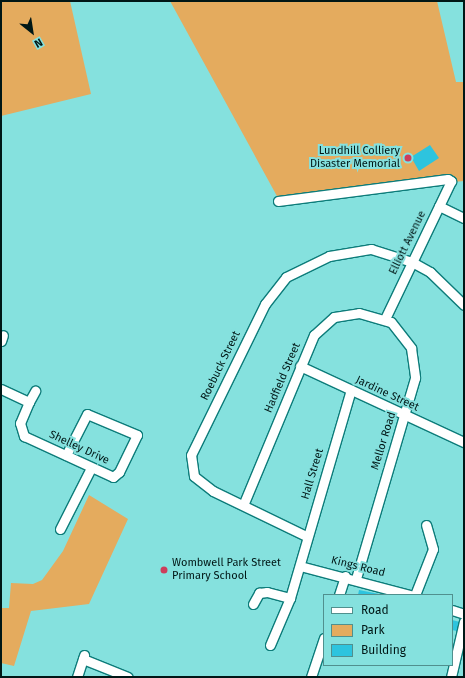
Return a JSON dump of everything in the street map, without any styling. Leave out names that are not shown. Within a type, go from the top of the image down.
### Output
[{"type":"street","name":"Elliott Avenue","points":[[278,201],[448,179],[451,181],[385,319]]},
{"type":"street","points":[[439,206],[464,218]]},
{"type":"street","name":"Roebuck Street","points":[[306,536],[244,503],[213,491],[194,476],[191,455],[265,304],[286,277],[329,256],[371,249],[412,262],[446,285],[464,306]]},
{"type":"street","name":"Hadfield Street","points":[[244,503],[314,335],[334,317],[359,314],[385,319]]},
{"type":"street","name":"Mellor Road","points":[[356,579],[415,378],[413,356],[400,331],[385,319]]},
{"type":"street","name":"Jardine Street","points":[[300,366],[464,442]]},
{"type":"street","points":[[1,389],[29,402]]},
{"type":"street","name":"Hall Street","points":[[270,645],[290,598],[300,566],[306,536],[351,390]]},
{"type":"street","name":"Shelley Drive","points":[[35,391],[20,423],[24,436],[91,468],[117,476],[137,435],[84,412],[66,455]]},
{"type":"street","points":[[60,529],[91,468]]},
{"type":"street","points":[[415,594],[433,549],[426,525]]},
{"type":"street","name":"Kings Road","points":[[300,566],[345,576],[407,594]]},
{"type":"street","points":[[339,594],[345,576]]},
{"type":"street","points":[[253,604],[259,593],[267,592],[290,598]]},
{"type":"street","points":[[453,610],[464,614]]},
{"type":"street","points":[[451,677],[464,621]]},
{"type":"street","points":[[311,677],[323,641]]},
{"type":"street","points":[[76,677],[83,657],[128,677]]},
{"type":"green space","points":[[1,1],[70,1],[91,94],[1,116]]},
{"type":"green space","points":[[170,1],[437,1],[456,82],[464,82],[464,181],[453,182],[452,175],[278,198]]},
{"type":"green space","points":[[89,495],[128,519],[89,604],[31,611],[14,666],[1,663],[1,608],[9,608],[11,583],[33,584],[42,580],[63,551]]},
{"type":"building","points":[[430,145],[439,158],[419,171],[411,157]]},
{"type":"building","points":[[359,590],[379,594],[358,594]]},
{"type":"building","points":[[453,620],[460,622],[457,631],[453,630]]},
{"type":"place","name":"Lundhill Colliery Disaster Memorial","points":[[408,158]]},
{"type":"place","name":"Wombwell Park Street Primary School","points":[[164,570]]}]
